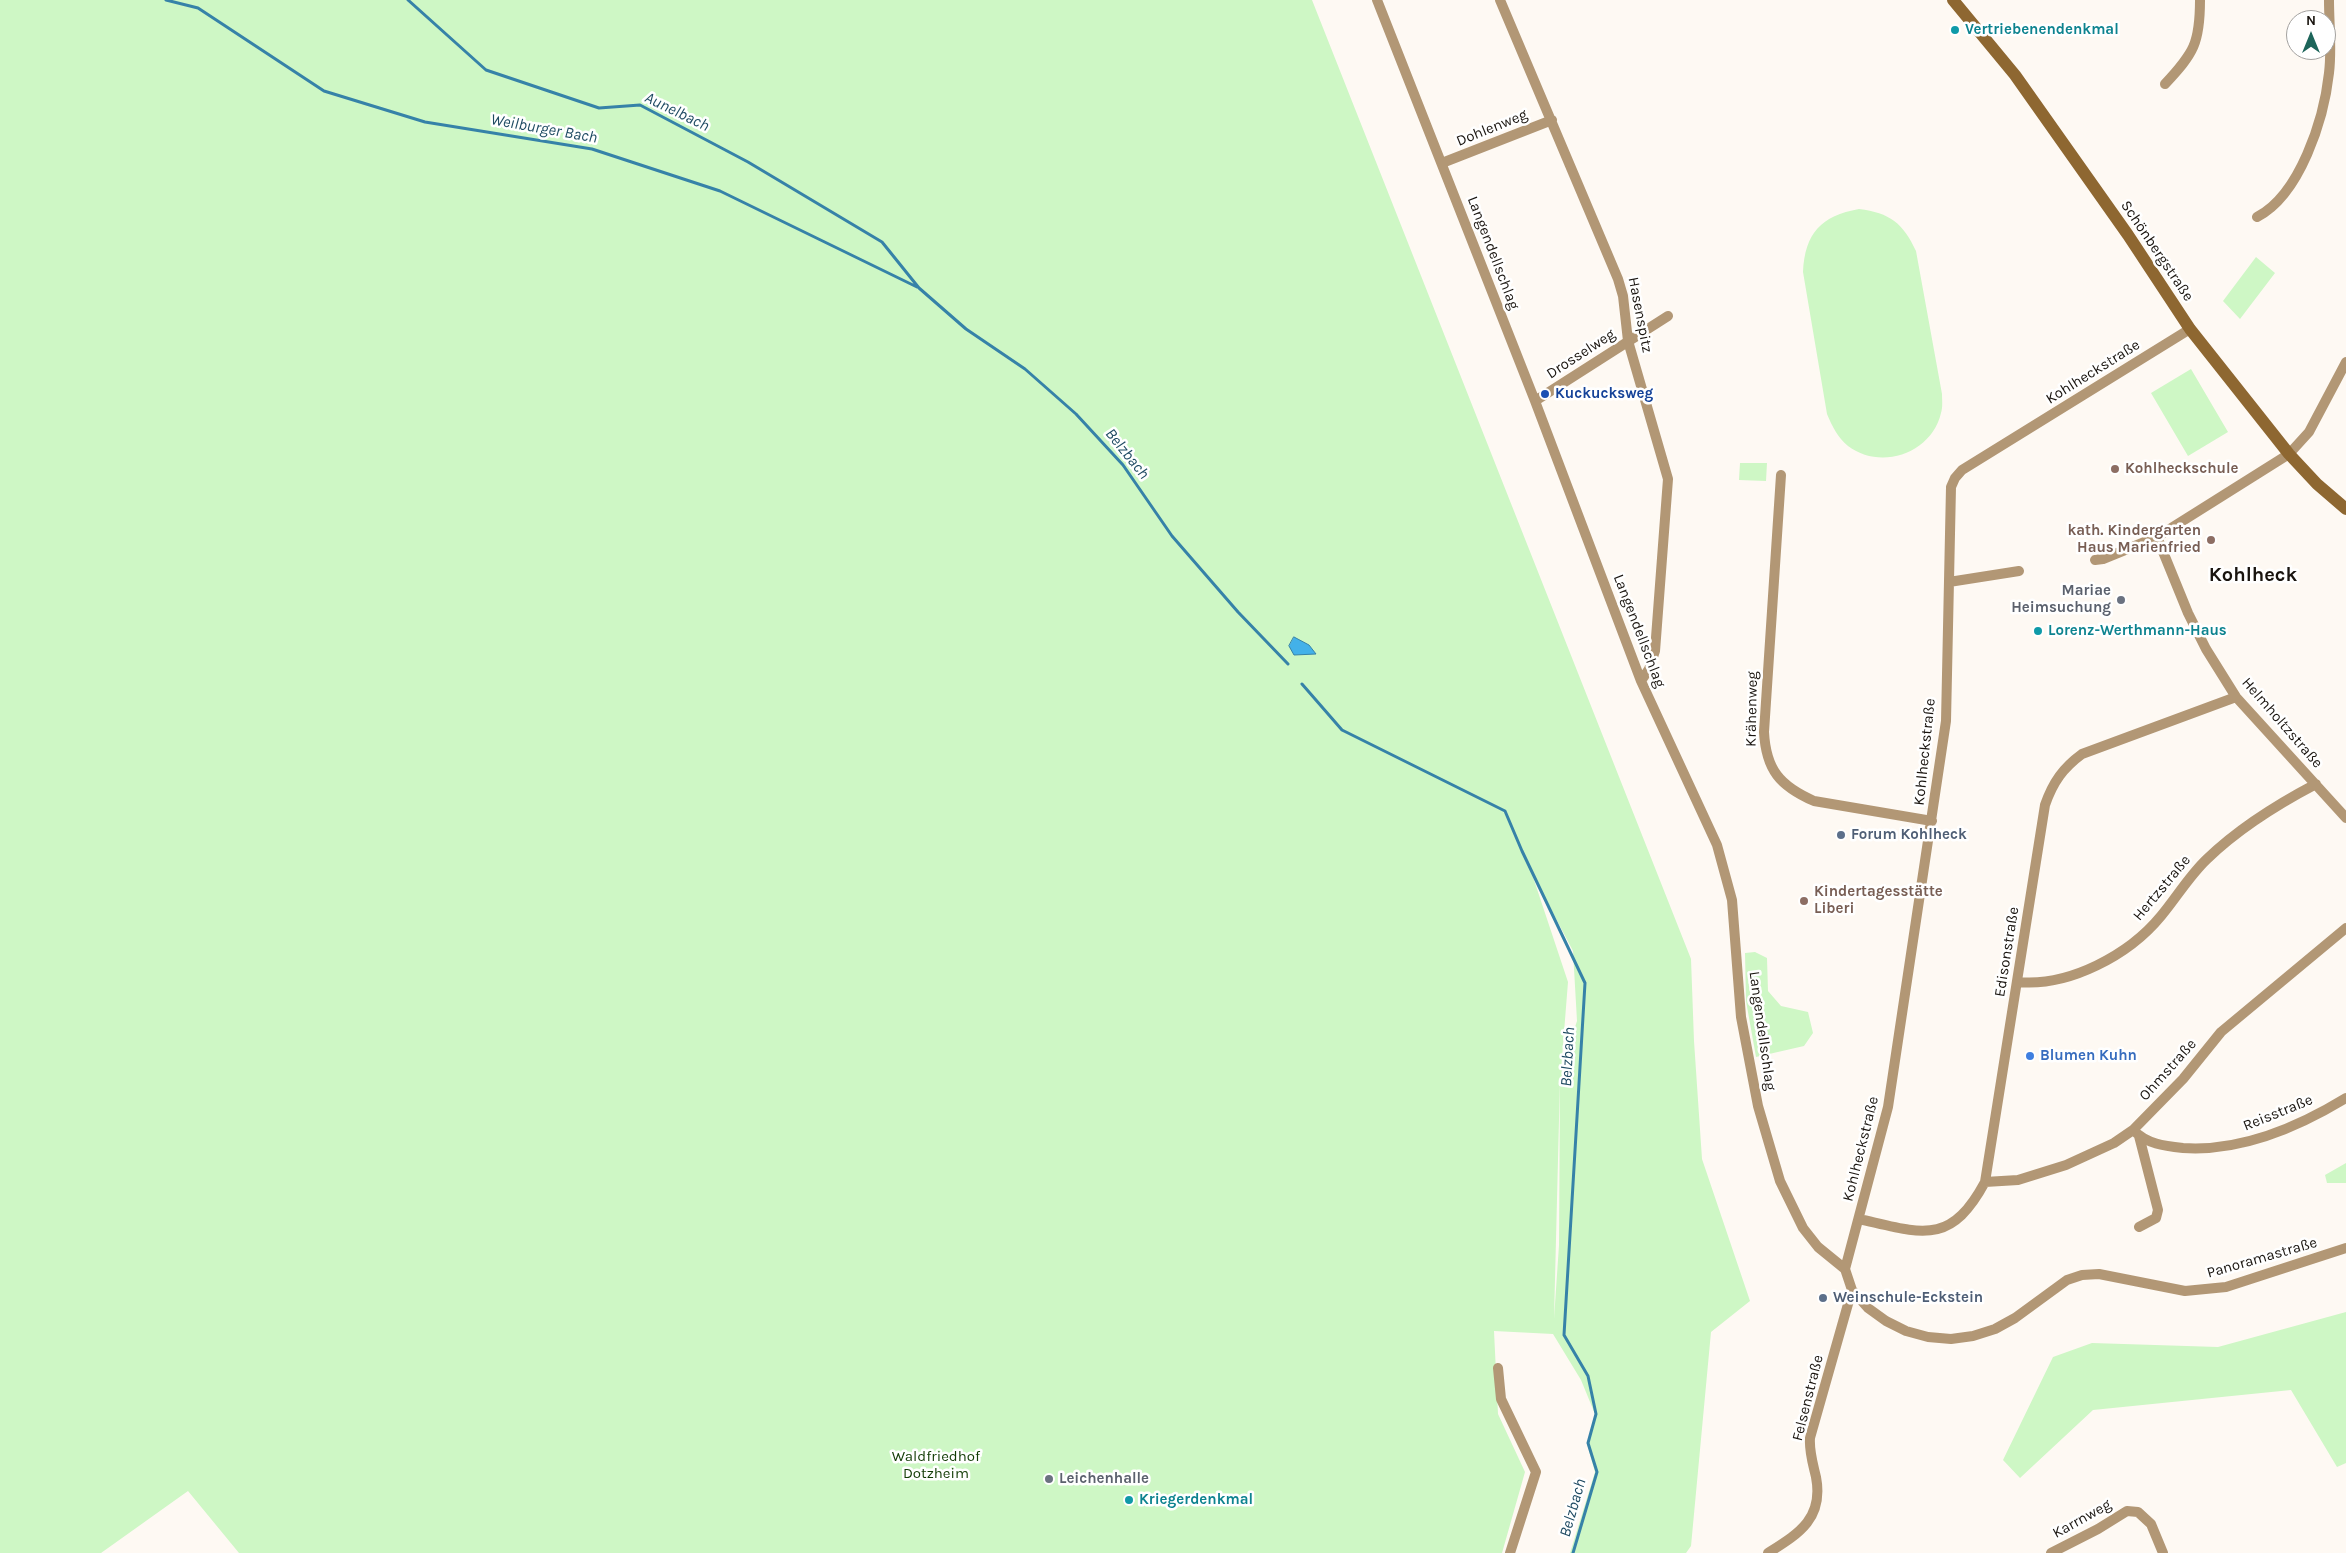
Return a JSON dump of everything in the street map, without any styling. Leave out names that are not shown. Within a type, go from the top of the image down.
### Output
[{"type":"street","name":"Langendellschlag","points":[[1377,0],[1535,401],[1641,681],[1717,845],[1725,870],[1736,933],[1737,977],[1747,1055],[1758,1106],[1780,1181],[1803,1228],[1818,1247],[1845,1269]]},
{"type":"street","name":"Hasenspitz","points":[[1500,0],[1618,278],[1623,296],[1628,341],[1668,479],[1655,651],[1649,669],[1641,681]]},
{"type":"street","name":"Schönbergstraße","points":[[1953,0],[2031,96],[2128,235],[2190,330],[2288,454],[2317,484],[2346,509]]},
{"type":"street","points":[[2165,84],[2183,65],[2197,42],[2200,0]]},
{"type":"street","points":[[2257,217],[2280,200],[2290,186],[2311,143],[2329,76],[2329,0]]},
{"type":"street","name":"Dohlenweg","points":[[1442,163],[1552,120]]},
{"type":"street","name":"Drosselweg","points":[[1535,401],[1668,316]]},
{"type":"street","name":"Kohlheckstraße","points":[[1845,1269],[1888,1107],[1946,721],[1951,487],[1955,478],[1962,470],[2190,330]]},
{"type":"street","points":[[2095,560],[2103,559],[2156,537],[2288,454],[2309,432],[2346,362]]},
{"type":"street","name":"Krähenweg","points":[[1781,475],[1764,732],[1768,761],[1782,782],[1797,794],[1814,801],[1932,821]]},
{"type":"street","name":"Helmholtzstraße","points":[[2156,537],[2188,613],[2206,649],[2236,697],[2346,818]]},
{"type":"street","points":[[1949,582],[2019,571]]},
{"type":"street","name":"Edisonstraße","points":[[1859,1219],[1908,1230],[1928,1232],[1947,1226],[1964,1215],[1985,1182],[2045,805],[2050,789],[2058,776],[2068,764],[2082,754],[2236,697]]},
{"type":"street","name":"Hertzstraße","points":[[2018,982],[2047,982],[2070,975],[2121,951],[2160,917],[2188,879],[2227,841],[2272,808],[2316,784]]},
{"type":"street","name":"Ohmstraße","points":[[1985,1182],[2018,1180],[2066,1165],[2136,1133],[2221,1032],[2346,928]]},
{"type":"street","name":"Reisstraße","points":[[2136,1133],[2148,1141],[2173,1147],[2218,1148],[2238,1145],[2259,1139],[2314,1116],[2346,1098]]},
{"type":"street","points":[[2136,1133],[2158,1210],[2156,1218],[2139,1227]]},
{"type":"street","name":"Panoramastraße","points":[[1845,1269],[1852,1290],[1868,1308],[1886,1322],[1906,1332],[1928,1337],[1951,1339],[1974,1336],[1995,1329],[2015,1318],[2067,1280],[2082,1275],[2099,1274],[2185,1291],[2207,1290],[2226,1287],[2346,1248]]},
{"type":"street","name":"Felsenstraße","points":[[1768,1553],[1797,1534],[1811,1518],[1817,1492],[1810,1438],[1852,1290]]},
{"type":"street","points":[[1498,1368],[1501,1399],[1536,1472],[1510,1553]]},
{"type":"street","name":"Karrnweg","points":[[2051,1553],[2098,1529],[2126,1511],[2138,1512],[2151,1524],[2163,1553]]},
{"type":"green space","name":"Waldfriedhof Dotzheim","points":[[0,0],[1312,0],[1691,959],[1694,1041],[1702,1159],[1750,1301],[1711,1332],[1691,1546],[1686,1553],[1570,1553],[1595,1472],[1587,1444],[1595,1414],[1581,1380],[1553,1334],[1494,1331],[1498,1414],[1525,1472],[1502,1553],[239,1553],[188,1491],[101,1553],[0,1553]],"holes":[[[1531,871],[1573,951],[1577,1021],[1561,1070],[1568,982]],[[1560,1080],[1559,1245],[1554,1319]]]},
{"type":"green space","points":[[1859,209],[1879,213],[1894,221],[1906,233],[1916,251],[1942,394],[1941,413],[1936,427],[1927,439],[1916,448],[1904,454],[1890,457],[1875,457],[1861,453],[1848,446],[1838,436],[1831,423],[1827,414],[1803,272],[1807,247],[1818,229],[1834,216]]},
{"type":"green space","points":[[2256,257],[2275,273],[2240,319],[2223,301]]},
{"type":"green space","points":[[2191,369],[2228,432],[2188,456],[2151,393]]},
{"type":"green space","points":[[1740,463],[1767,463],[1766,481],[1739,480]]},
{"type":"green space","points":[[1755,952],[1767,958],[1768,991],[1781,1006],[1808,1012],[1813,1033],[1804,1046],[1756,1057],[1746,1001],[1745,953]]},
{"type":"green space","points":[[2346,1163],[2346,1183],[2327,1183],[2325,1175]]},
{"type":"green space","points":[[2346,1312],[2346,1463],[2337,1467],[2291,1390],[2093,1410],[2020,1478],[2003,1460],[2053,1357],[2092,1343],[2218,1347]]},
{"type":"water","points":[[1294,637],[1309,645],[1316,654],[1294,655],[1289,646]]},
{"type":"waterway","name":"Weilburger Bach","points":[[166,0],[198,8],[324,91],[425,122],[592,149],[720,191],[917,287]]},
{"type":"waterway","name":"Aunelbach","points":[[408,0],[486,70],[599,108],[640,105],[748,162],[882,242],[919,288],[966,329],[1025,369],[1076,414],[1123,465],[1172,536],[1238,612],[1288,664]]},
{"type":"waterway","name":"Belzbach","points":[[1302,684],[1342,730],[1505,811],[1585,983],[1564,1335],[1588,1376],[1596,1414],[1588,1443],[1597,1472],[1573,1553]]},
{"type":"place","name":"Vertriebenendenkmal","points":[[1955,30]]},
{"type":"place","name":"Kuckucksweg","points":[[1545,394]]},
{"type":"place","name":"Kohlheckschule","points":[[2115,469]]},
{"type":"place","name":"kath. Kindergarten Haus Marienfried","points":[[2211,540]]},
{"type":"place","name":"Mariae Heimsuchung","points":[[2121,600]]},
{"type":"place","name":"Lorenz-Werthmann-Haus","points":[[2038,631]]},
{"type":"place","name":"Forum Kohlheck","points":[[1841,835]]},
{"type":"place","name":"Kindertagesstätte Liberi","points":[[1804,901]]},
{"type":"place","name":"Blumen Kuhn","points":[[2030,1056]]},
{"type":"place","name":"Weinschule-Eckstein","points":[[1823,1298]]},
{"type":"place","name":"Leichenhalle","points":[[1049,1479]]},
{"type":"place","name":"Kriegerdenkmal","points":[[1129,1500]]},
{"type":"district","name":"Kohlheck","points":[[2253,575]]}]
